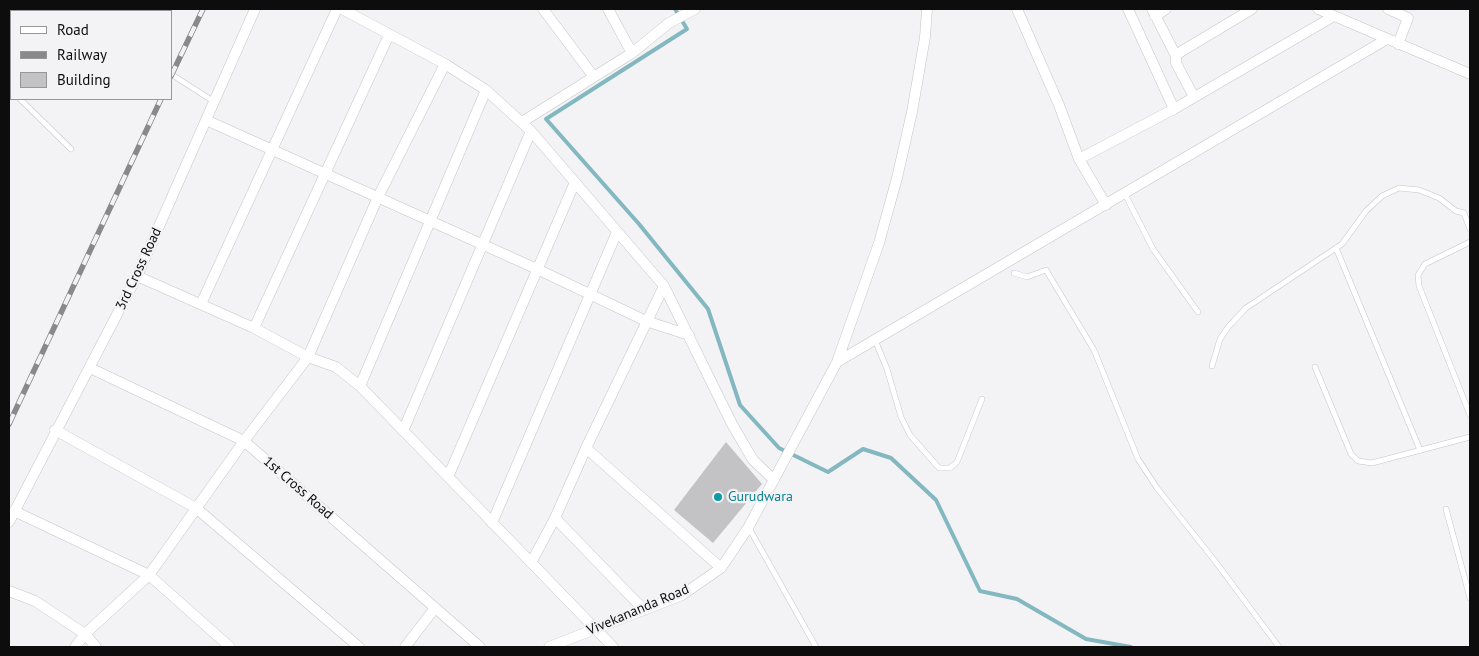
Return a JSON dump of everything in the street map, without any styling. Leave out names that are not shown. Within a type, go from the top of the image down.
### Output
[{"type":"street","name":"3rd Cross Road","points":[[9,522],[55,430],[90,368],[137,276],[255,9]]},
{"type":"street","points":[[201,304],[337,9]]},
{"type":"street","points":[[342,9],[445,64],[486,90],[525,120],[531,131],[664,286],[732,424],[753,460],[774,480]]},
{"type":"street","points":[[543,9],[594,77]]},
{"type":"street","points":[[608,9],[632,53]]},
{"type":"street","name":"Vivekananda Road","points":[[549,647],[682,595],[721,568],[748,528],[837,362],[879,243],[898,178],[912,112],[927,9]]},
{"type":"street","points":[[1016,9],[1059,105],[1079,159],[1106,205]]},
{"type":"street","points":[[1128,9],[1174,109]]},
{"type":"street","points":[[1166,9],[1153,12],[1176,56],[1176,63],[1194,97]]},
{"type":"street","points":[[1176,56],[1182,50],[1252,9]]},
{"type":"street","points":[[1318,9],[1470,74]]},
{"type":"street","points":[[1388,9],[1408,18],[1398,44]]},
{"type":"street","points":[[525,120],[632,53],[669,23],[693,10]]},
{"type":"street","points":[[1079,159],[1174,109],[1334,16]]},
{"type":"street","points":[[254,328],[389,35]]},
{"type":"street","points":[[837,362],[1387,39]]},
{"type":"street","points":[[75,647],[85,634],[149,575],[244,441],[308,357],[378,197],[445,64]]},
{"type":"street","points":[[360,386],[486,90]]},
{"type":"street","points":[[206,120],[537,269],[646,321],[689,336]]},
{"type":"street","points":[[403,430],[531,131]]},
{"type":"street","points":[[448,477],[575,182]]},
{"type":"street","points":[[492,523],[617,232]]},
{"type":"street","points":[[137,276],[254,328],[308,357],[336,368],[360,386],[613,647]]},
{"type":"street","points":[[531,563],[555,518],[586,448],[664,286]]},
{"type":"street","name":"1st Cross Road","points":[[90,368],[244,441],[480,647]]},
{"type":"street","points":[[55,430],[196,508],[359,647]]},
{"type":"street","points":[[586,448],[721,568]]},
{"type":"street","points":[[14,511],[149,575],[230,647]]},
{"type":"street","points":[[555,518],[644,610]]},
{"type":"street","points":[[9,591],[35,601],[85,634],[96,647]]},
{"type":"street","points":[[405,647],[435,608]]},
{"type":"lane","points":[[172,75],[213,101]]},
{"type":"lane","points":[[21,100],[71,149]]},
{"type":"lane","points":[[1212,366],[1220,338],[1246,308],[1342,244],[1371,206],[1382,196],[1399,188],[1419,190],[1439,198],[1456,211],[1464,213],[1470,229]]},
{"type":"lane","points":[[1124,194],[1153,249],[1198,312]]},
{"type":"lane","points":[[1470,242],[1425,264],[1418,275],[1419,286],[1470,415]]},
{"type":"lane","points":[[1336,248],[1420,450]]},
{"type":"lane","points":[[1014,273],[1027,277],[1046,270],[1094,350],[1138,459],[1157,488],[1279,647]]},
{"type":"lane","points":[[875,340],[901,417],[910,435],[939,468],[950,468],[957,462],[982,400]]},
{"type":"lane","points":[[1315,367],[1351,454],[1358,461],[1372,463],[1470,437]]},
{"type":"lane","points":[[1446,509],[1470,598]]},
{"type":"lane","points":[[748,528],[816,647]]},
{"type":"building","points":[[9,26],[10,50],[9,50]]},
{"type":"building","name":"Gurudwara","points":[[726,442],[762,484],[713,543],[674,510]]},
{"type":"waterway","points":[[675,9],[687,29],[546,119],[639,224],[708,309],[740,405],[779,448],[828,472],[863,449],[891,458],[936,500],[980,591],[1017,599],[1086,639],[1131,647]]},
{"type":"railway","points":[[172,74],[203,9]]},
{"type":"railway","points":[[9,424],[161,100]]},
{"type":"place","name":"Gurudwara","points":[[718,497]]}]
